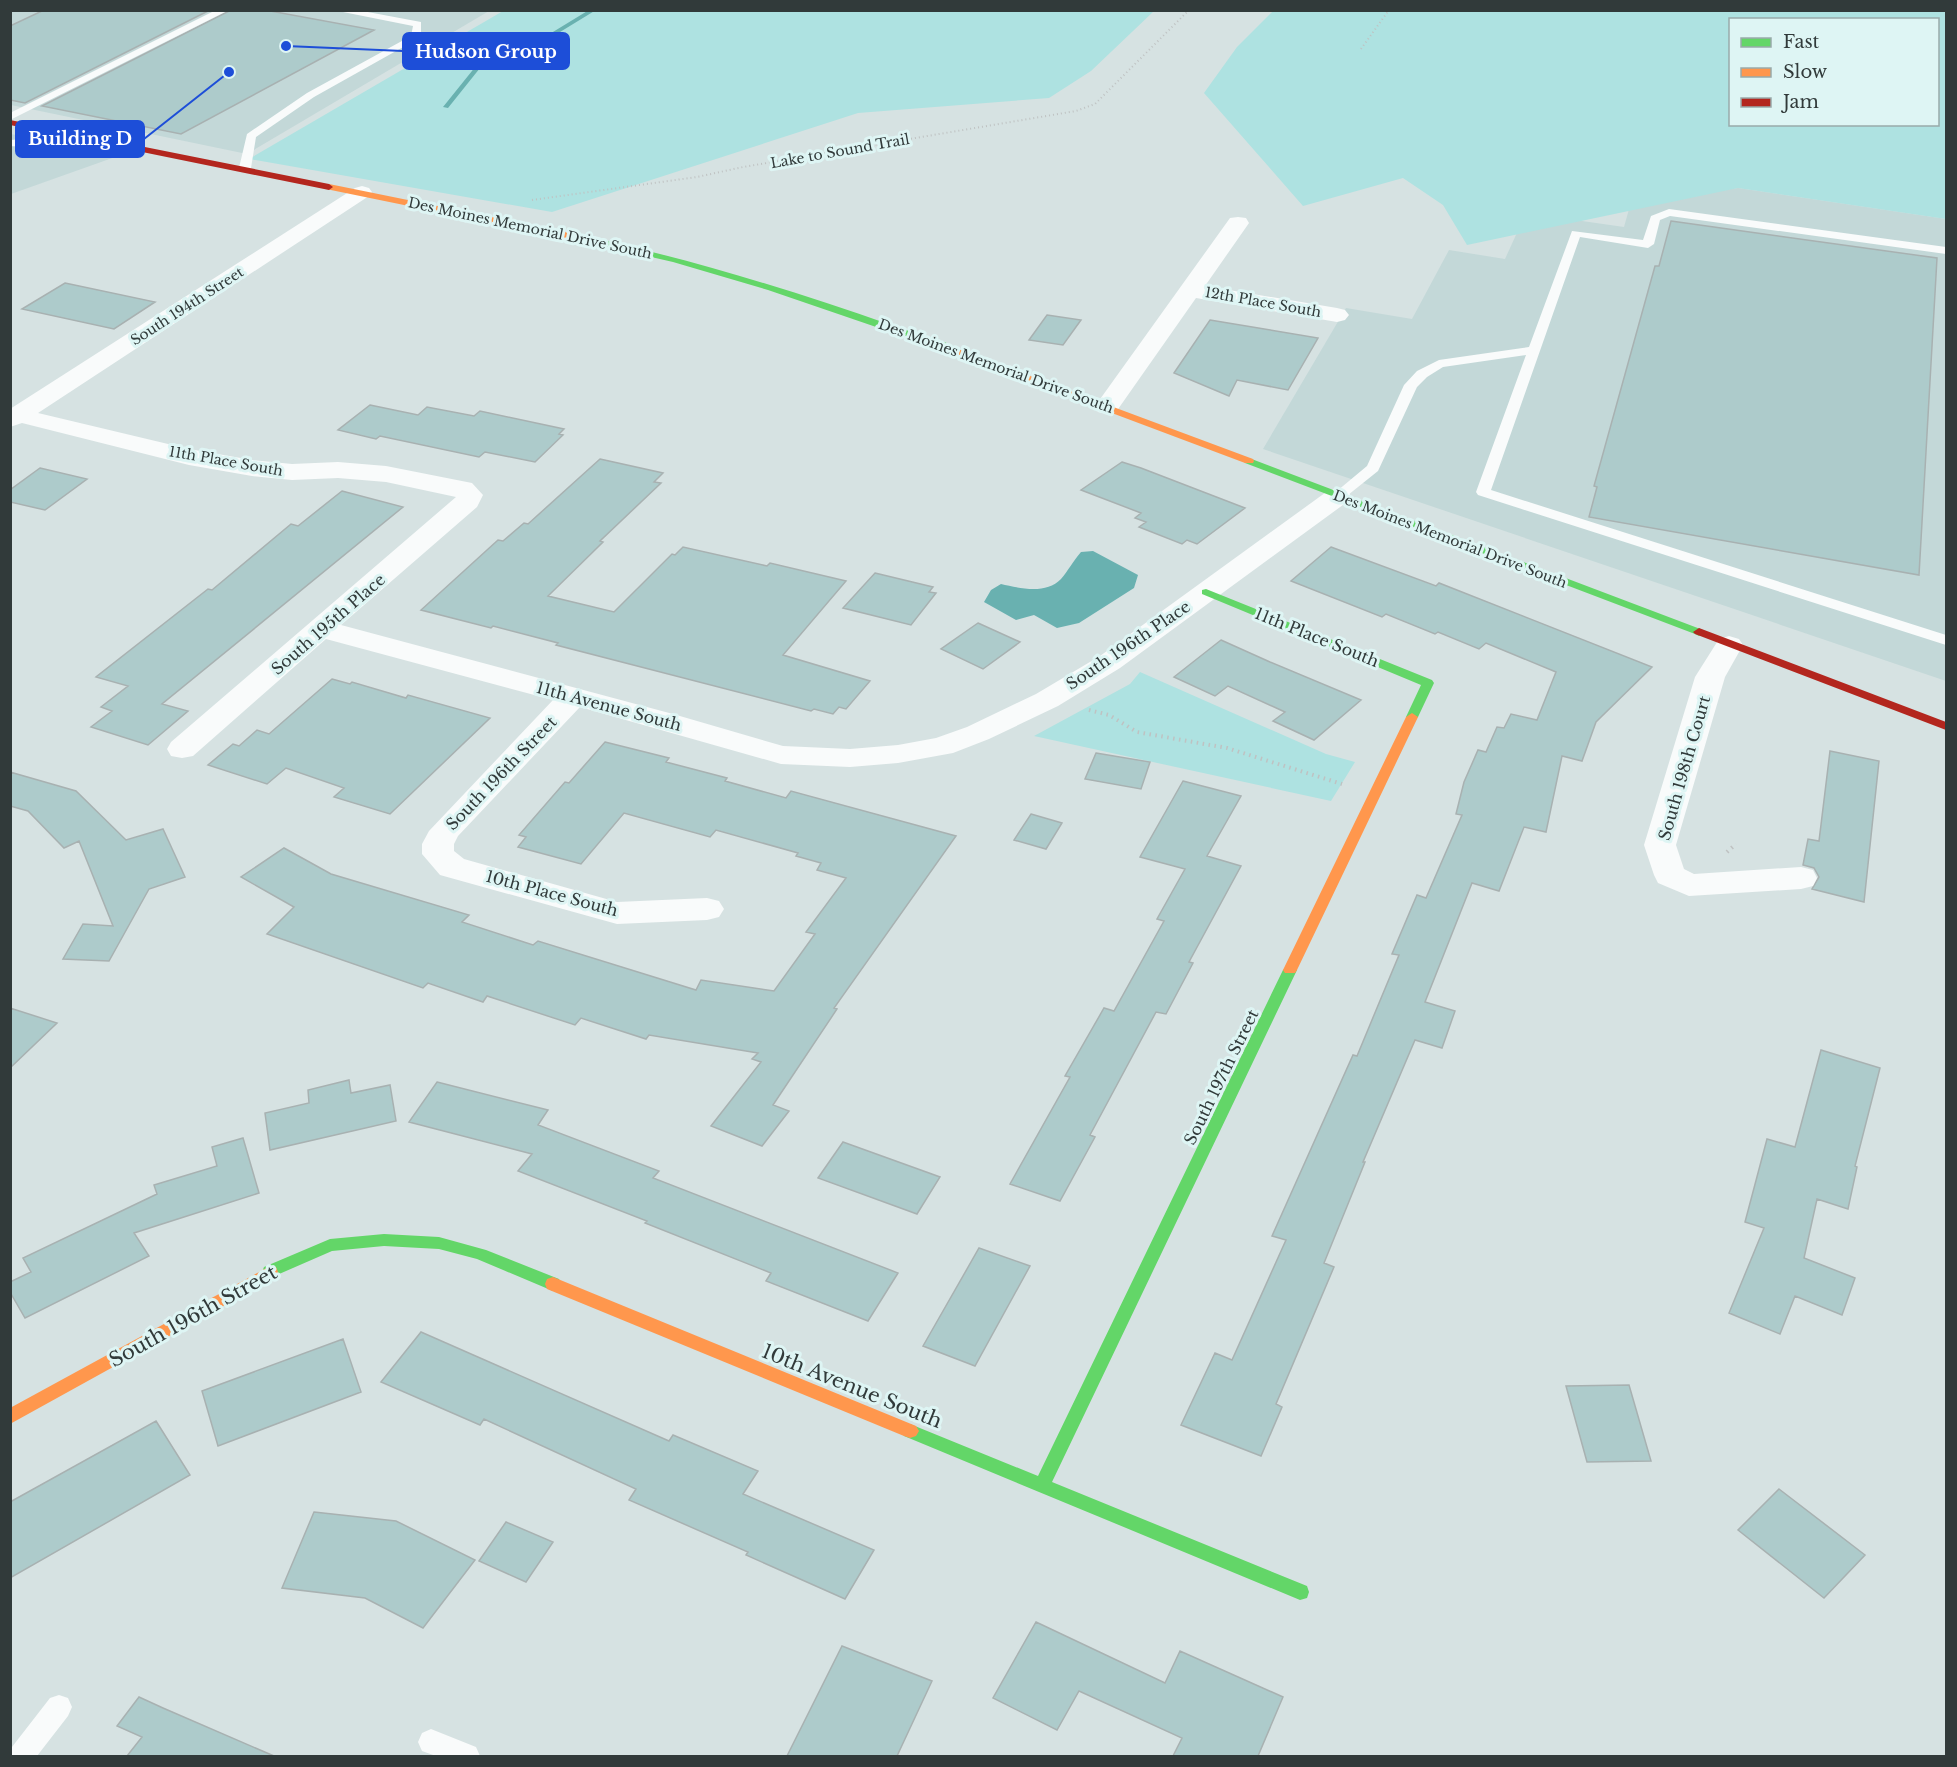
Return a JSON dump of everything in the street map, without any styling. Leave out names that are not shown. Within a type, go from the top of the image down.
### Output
[{"type":"main road","name":"Des Moines Memorial Drive South","points":[[12,122],[611,244],[740,278],[859,316],[1107,407],[1947,726]]},
{"type":"main road","name":"11th Place South","points":[[1206,592],[1428,683]]},
{"type":"main road","name":"South 197th Street","points":[[1042,1485],[1428,683]]},
{"type":"main road","name":"10th Avenue South","points":[[384,1240],[439,1243],[480,1254],[1300,1592]]},
{"type":"main road","name":"South 196th Street","points":[[10,1417],[279,1267],[330,1245],[384,1240]]},
{"type":"street","name":"South 194th Street","points":[[19,408],[363,192]]},
{"type":"street","points":[[1107,407],[1238,223]]},
{"type":"street","name":"12th Place South","points":[[1190,290],[1337,315]]},
{"type":"street","name":"11th Place South","points":[[19,408],[189,457],[292,472],[338,470],[386,474],[463,489],[470,495]]},
{"type":"street","name":"South 195th Place","points":[[182,749],[468,501],[470,495]]},
{"type":"street","name":"South 196th Place","points":[[898,754],[942,746],[978,733],[1047,700],[1110,662],[1338,496]]},
{"type":"street","name":"11th Avenue South","points":[[322,629],[574,696],[781,755],[850,758],[898,754]]},
{"type":"street","name":"South 198th Court","points":[[1729,645],[1710,677],[1660,845],[1670,875],[1689,885],[1801,878]]},
{"type":"street","name":"South 196th Street","points":[[438,854],[438,844],[445,831],[574,696]]},
{"type":"street","name":"10th Place South","points":[[438,854],[452,867],[617,913],[708,909]]},
{"type":"lane","points":[[12,122],[225,10]]},
{"type":"lane","points":[[245,168],[251,136],[280,114],[337,78],[416,37],[418,24],[337,10]]},
{"type":"lane","points":[[10,144],[18,145],[59,131]]},
{"type":"lane","points":[[1947,251],[1670,212],[1655,218],[1648,244],[1576,233],[1483,492],[1947,640]]},
{"type":"lane","points":[[1338,496],[1373,468],[1411,385],[1422,374],[1439,364],[1535,350]]},
{"type":"lane","points":[[21,1756],[59,1707]]},
{"type":"lane","points":[[431,1742],[467,1756]]},
{"type":"path","name":"Lake to Sound Trail","points":[[524,201],[697,177],[743,167],[1076,111],[1095,104],[1189,10]]},
{"type":"path","points":[[1361,49],[1389,10]]},
{"type":"path","points":[[1079,708],[1109,715],[1137,732],[1227,748],[1346,785]]},
{"type":"shaded area","points":[[11,11],[489,11],[247,154],[11,105]]},
{"type":"shaded area","points":[[503,11],[1154,11],[1091,71],[1049,98],[858,113],[552,212],[249,159]]},
{"type":"shaded area","points":[[1273,11],[1946,11],[1946,219],[1738,188],[1467,245],[1443,205],[1403,178],[1303,206],[1204,93],[1237,47]]},
{"type":"shaded area","points":[[11,134],[118,156],[11,194]]},
{"type":"shaded area","points":[[1738,188],[1946,219],[1946,681],[1263,449],[1346,308],[1412,319],[1449,250],[1505,259],[1526,213],[1624,227],[1631,202]]},
{"type":"shaded area","points":[[1093,551],[1138,575],[1134,588],[1079,623],[1057,628],[1034,615],[1016,620],[984,602],[991,590],[1001,584],[1040,589],[1055,584],[1064,576],[1081,552]]},
{"type":"shaded area","points":[[1140,672],[1326,754],[1355,762],[1331,801],[1034,736],[1130,684]]},
{"type":"building","points":[[44,10],[210,10],[25,103],[10,100],[10,26]]},
{"type":"building","points":[[231,10],[265,10],[374,30],[181,134],[42,106]]},
{"type":"building","points":[[1671,221],[1937,258],[1919,575],[1589,517],[1597,487],[1594,486],[1655,266],[1659,266]]},
{"type":"building","points":[[65,283],[155,302],[114,329],[22,309]]},
{"type":"building","points":[[1047,315],[1081,320],[1063,345],[1029,340]]},
{"type":"building","points":[[1210,320],[1318,338],[1288,390],[1237,380],[1229,396],[1174,373]]},
{"type":"building","points":[[370,405],[418,415],[427,407],[474,416],[480,411],[564,429],[559,434],[563,435],[535,462],[485,452],[479,457],[380,436],[376,439],[338,430]]},
{"type":"building","points":[[600,459],[663,473],[654,482],[661,483],[600,541],[603,542],[548,596],[614,612],[672,554],[675,555],[683,547],[767,566],[770,563],[846,581],[783,655],[870,681],[846,709],[839,707],[833,714],[814,709],[811,711],[556,645],[558,643],[493,626],[491,628],[421,610],[498,540],[503,541],[524,523],[528,524]]},
{"type":"building","points":[[1122,462],[1245,508],[1197,544],[1187,540],[1182,544],[1139,527],[1146,522],[1135,518],[1141,513],[1081,490]]},
{"type":"building","points":[[40,468],[87,479],[45,510],[10,502],[10,490]]},
{"type":"building","points":[[342,491],[403,507],[162,704],[188,711],[148,745],[91,727],[112,711],[101,707],[128,686],[96,677],[208,589],[212,590],[291,524],[298,526]]},
{"type":"building","points":[[1331,547],[1436,586],[1439,583],[1652,667],[1596,722],[1582,761],[1562,756],[1546,832],[1524,827],[1499,891],[1472,883],[1425,1002],[1455,1011],[1442,1048],[1415,1040],[1363,1162],[1365,1162],[1324,1263],[1334,1267],[1276,1404],[1282,1407],[1261,1456],[1181,1425],[1215,1353],[1232,1360],[1286,1240],[1272,1236],[1353,1055],[1357,1056],[1399,955],[1392,954],[1417,895],[1426,898],[1462,815],[1456,814],[1464,782],[1478,750],[1486,752],[1497,727],[1504,728],[1511,714],[1537,720],[1556,672],[1486,643],[1479,649],[1386,614],[1382,617],[1291,581]]},
{"type":"building","points":[[875,573],[933,587],[929,592],[936,593],[911,625],[843,608]]},
{"type":"building","points":[[978,623],[1020,642],[983,669],[941,649]]},
{"type":"building","points":[[1221,640],[1361,700],[1314,740],[1273,721],[1285,712],[1228,686],[1215,696],[1174,677]]},
{"type":"building","points":[[332,679],[350,684],[352,682],[406,698],[408,695],[490,718],[390,814],[334,797],[344,788],[286,768],[267,784],[208,765],[233,744],[239,746],[257,730],[269,734]]},
{"type":"building","points":[[605,742],[669,758],[666,762],[727,778],[725,781],[786,798],[791,791],[956,836],[834,1008],[837,1009],[773,1105],[789,1111],[762,1146],[711,1126],[761,1062],[752,1059],[758,1053],[649,1035],[646,1039],[581,1018],[575,1025],[487,996],[483,1002],[428,983],[423,988],[267,934],[294,907],[241,877],[284,848],[331,874],[469,915],[462,922],[533,945],[538,941],[696,990],[701,980],[774,991],[815,934],[806,932],[846,878],[817,870],[821,863],[796,856],[798,853],[716,830],[710,837],[624,813],[581,864],[518,847],[526,837],[519,835],[565,782],[569,783]]},
{"type":"building","points":[[1830,751],[1879,761],[1864,902],[1812,889],[1819,877],[1814,868],[1803,865],[1808,839],[1819,841]]},
{"type":"building","points":[[1096,753],[1150,762],[1141,789],[1085,779]]},
{"type":"building","points":[[10,772],[76,791],[126,840],[163,829],[185,877],[149,889],[109,961],[63,959],[83,924],[113,926],[79,841],[64,848],[28,811],[10,806]]},
{"type":"building","points":[[1183,781],[1241,796],[1207,856],[1241,866],[1189,962],[1193,963],[1166,1014],[1156,1012],[1090,1135],[1095,1137],[1060,1201],[1010,1184],[1070,1077],[1065,1076],[1104,1008],[1114,1011],[1164,921],[1157,919],[1185,869],[1140,857]]},
{"type":"building","points":[[1031,814],[1062,823],[1046,849],[1014,840]]},
{"type":"building","points":[[10,1008],[57,1023],[10,1068]]},
{"type":"building","points":[[1821,1050],[1880,1068],[1855,1166],[1857,1167],[1848,1209],[1817,1199],[1804,1258],[1855,1278],[1842,1315],[1795,1296],[1780,1334],[1729,1313],[1764,1228],[1745,1222],[1767,1139],[1795,1147]]},
{"type":"building","points":[[349,1080],[351,1093],[390,1085],[396,1121],[270,1150],[265,1113],[309,1103],[308,1090]]},
{"type":"building","points":[[437,1082],[548,1110],[538,1125],[659,1171],[653,1178],[898,1273],[868,1321],[766,1281],[771,1273],[645,1223],[647,1221],[518,1171],[532,1154],[409,1122]]},
{"type":"building","points":[[243,1138],[259,1193],[134,1233],[149,1256],[25,1318],[10,1292],[10,1282],[31,1272],[23,1258],[157,1194],[154,1185],[217,1166],[212,1147]]},
{"type":"building","points":[[843,1142],[940,1177],[917,1214],[818,1178]]},
{"type":"building","points":[[979,1248],[1030,1266],[975,1366],[923,1346]]},
{"type":"building","points":[[421,1332],[669,1441],[673,1435],[758,1471],[743,1494],[874,1550],[845,1599],[746,1555],[748,1552],[629,1500],[636,1489],[484,1419],[480,1425],[381,1382]]},
{"type":"building","points":[[343,1339],[361,1392],[218,1446],[202,1391]]},
{"type":"building","points":[[1629,1385],[1651,1461],[1587,1462],[1566,1386]]},
{"type":"building","points":[[156,1421],[190,1475],[10,1578],[10,1502]]},
{"type":"building","points":[[1779,1489],[1865,1555],[1824,1598],[1738,1530]]},
{"type":"building","points":[[314,1512],[396,1521],[475,1560],[423,1628],[365,1598],[282,1588]]},
{"type":"building","points":[[506,1522],[553,1542],[526,1582],[479,1561]]},
{"type":"building","points":[[1036,1622],[1165,1683],[1180,1651],[1283,1697],[1258,1756],[1173,1756],[1182,1738],[1079,1691],[1057,1730],[993,1698]]},
{"type":"building","points":[[842,1646],[932,1681],[897,1756],[787,1756]]},
{"type":"building","points":[[139,1697],[274,1756],[127,1756],[142,1737],[117,1726]]},
{"type":"waterway","points":[[446,107],[482,62],[527,50],[594,10]]},
{"type":"traffic: fast","points":[[580,238],[676,260],[771,288],[958,352]]},
{"type":"traffic: fast","points":[[1249,461],[1699,632]]},
{"type":"traffic: fast","points":[[1206,592],[1428,683],[1412,717]]},
{"type":"traffic: fast","points":[[1042,1485],[1290,970]]},
{"type":"traffic: fast","points":[[270,1272],[330,1245],[384,1240],[439,1243],[480,1254],[553,1284]]},
{"type":"traffic: fast","points":[[910,1431],[1300,1592]]},
{"type":"traffic: slow","points":[[329,187],[580,238]]},
{"type":"traffic: slow","points":[[958,352],[1249,461]]},
{"type":"traffic: slow","points":[[1290,970],[1412,717]]},
{"type":"traffic: slow","points":[[10,1417],[270,1272]]},
{"type":"traffic: slow","points":[[553,1284],[910,1431]]},
{"type":"traffic: jam","points":[[10,122],[329,187]]},
{"type":"traffic: jam","points":[[1699,632],[1946,726]]},
{"type":"place","name":"Hudson Group","points":[[286,46]]},
{"type":"place","name":"Building D","points":[[229,72]]}]
